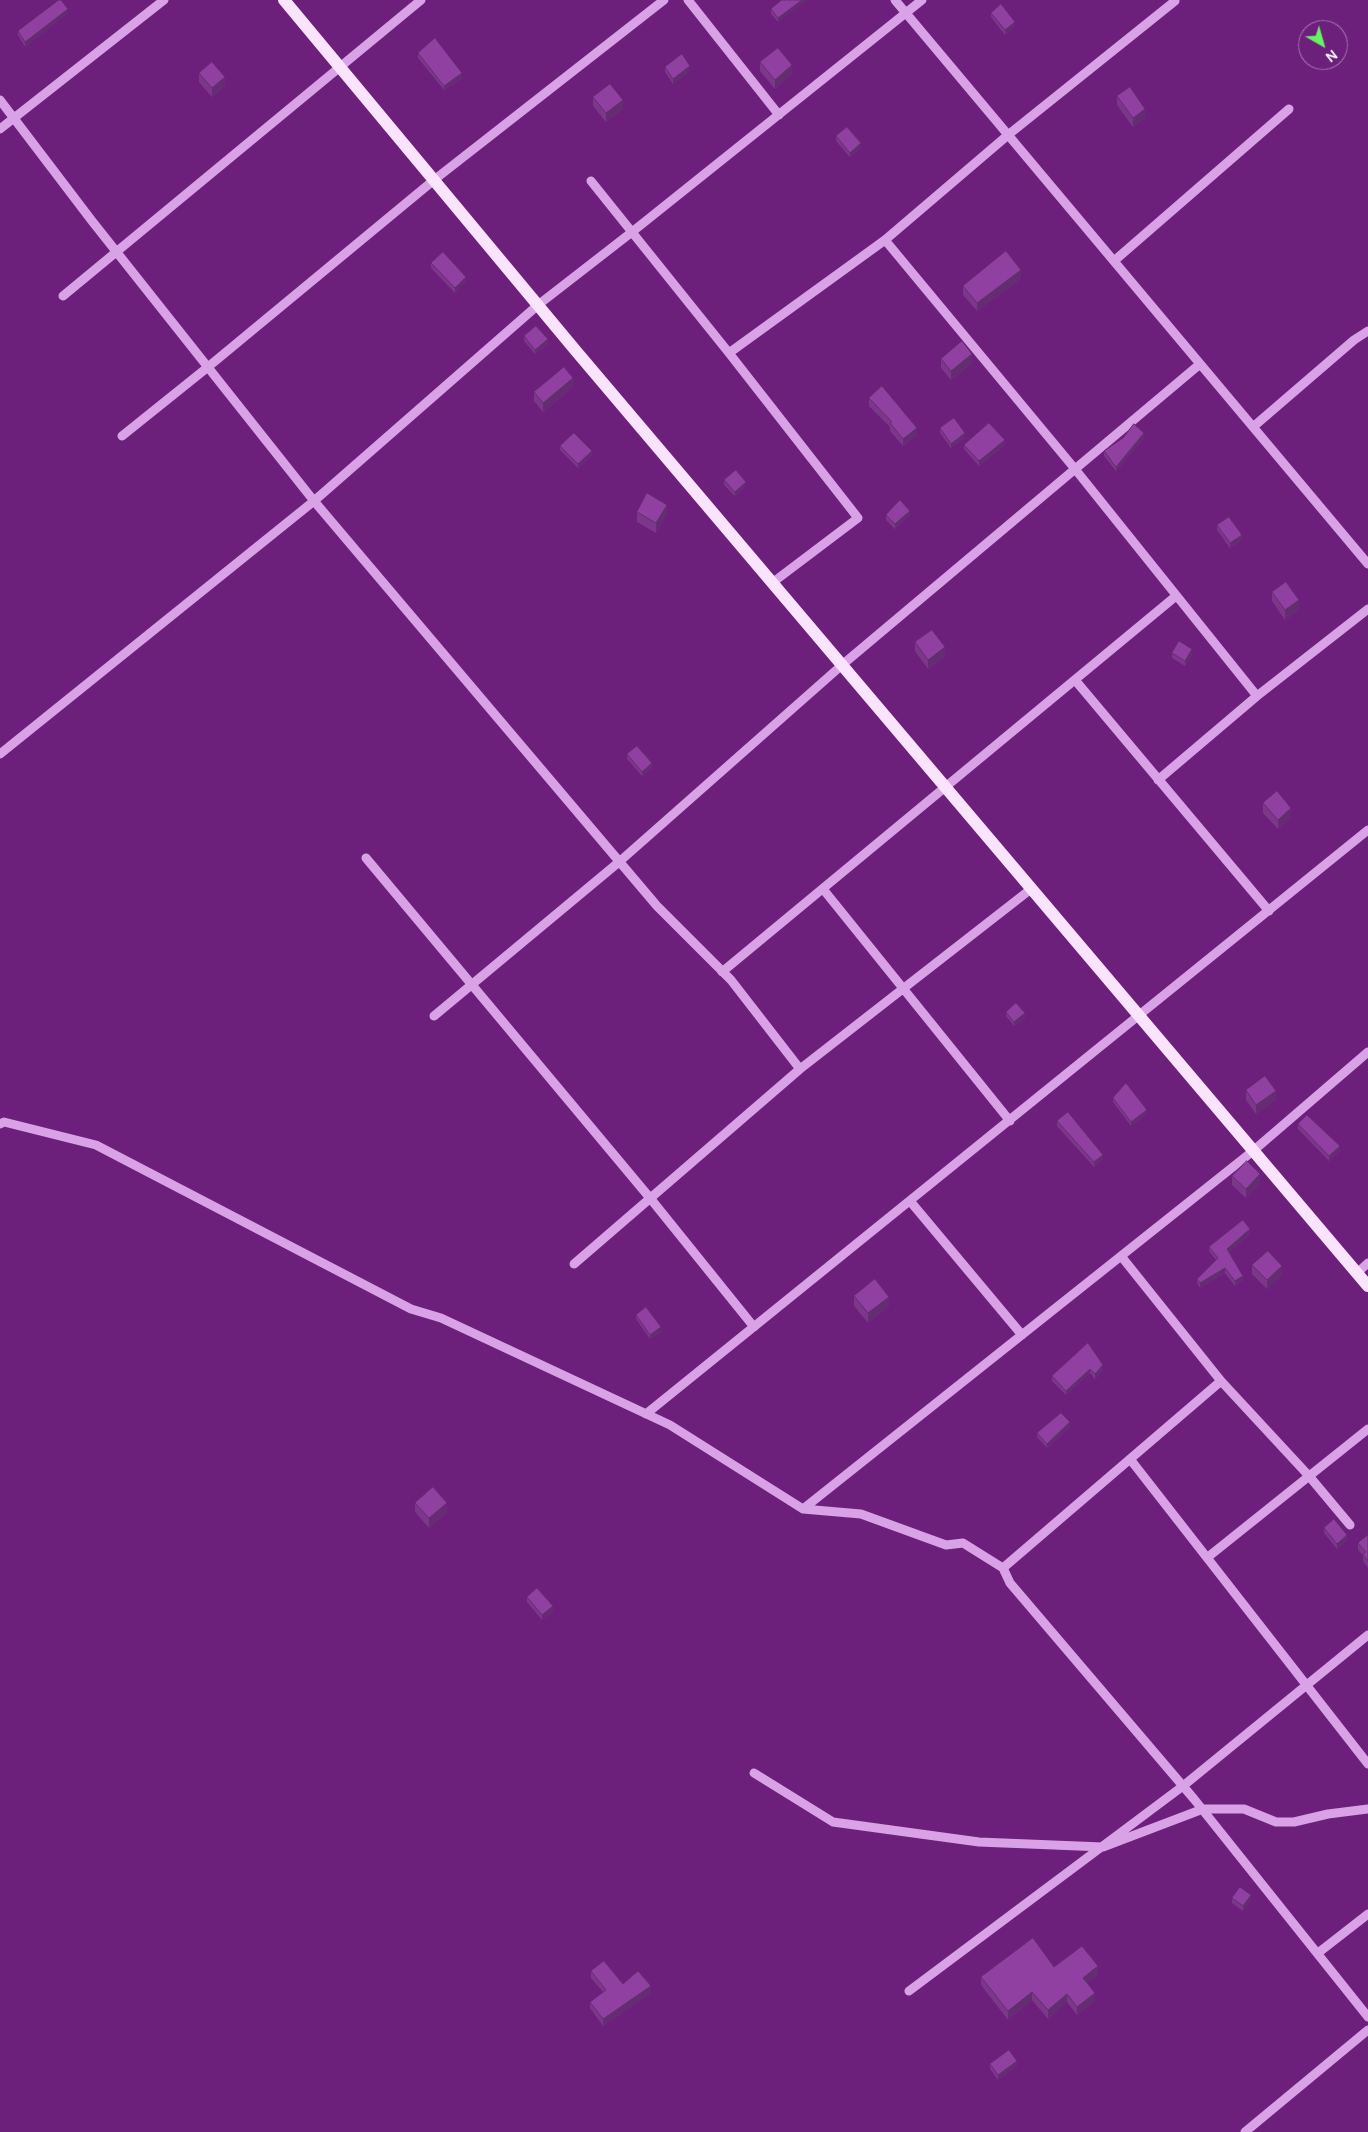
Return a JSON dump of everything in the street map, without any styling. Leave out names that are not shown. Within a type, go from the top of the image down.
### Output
[{"type":"main road","points":[[284,0],[772,583],[1368,1286]]},
{"type":"street","points":[[0,129],[164,0]]},
{"type":"street","points":[[63,296],[421,0]]},
{"type":"street","points":[[122,436],[208,368],[434,180],[664,0]]},
{"type":"street","points":[[688,0],[779,115]]},
{"type":"street","points":[[894,0],[1368,564]]},
{"type":"street","points":[[0,754],[314,501],[538,305],[922,0]]},
{"type":"street","points":[[729,353],[885,240],[1008,135],[1175,0]]},
{"type":"street","points":[[0,100],[116,251],[314,501],[657,906],[722,972],[800,1069]]},
{"type":"street","points":[[1114,261],[1289,109]]},
{"type":"street","points":[[591,182],[729,353],[858,518],[772,583]]},
{"type":"street","points":[[885,240],[1075,469],[1256,696]]},
{"type":"street","points":[[1253,427],[1354,340],[1368,331]]},
{"type":"street","points":[[434,1016],[619,862],[842,665],[1200,364]]},
{"type":"street","points":[[722,972],[1176,596]]},
{"type":"street","points":[[1158,780],[1256,696],[1368,609]]},
{"type":"street","points":[[1075,680],[1269,911]]},
{"type":"street","points":[[646,1414],[1368,830]]},
{"type":"street","points":[[366,858],[650,1198],[754,1327]]},
{"type":"street","points":[[823,889],[1010,1120]]},
{"type":"street","points":[[574,1264],[800,1069],[1031,889]]},
{"type":"street","points":[[803,1509],[1253,1152],[1368,1052]]},
{"type":"street","points":[[0,1124],[4,1122],[96,1145],[411,1309],[442,1318],[670,1425],[803,1509],[861,1514],[946,1545],[963,1543],[1003,1568],[1010,1583],[1203,1809],[1368,2016]]},
{"type":"street","points":[[910,1201],[1022,1335]]},
{"type":"street","points":[[1121,1256],[1221,1381],[1309,1476],[1350,1525]]},
{"type":"street","points":[[1356,1272],[1368,1263]]},
{"type":"street","points":[[1003,1568],[1221,1381]]},
{"type":"street","points":[[1208,1557],[1368,1429]]},
{"type":"street","points":[[1130,1459],[1368,1764]]},
{"type":"street","points":[[909,1991],[1183,1786],[1368,1635]]},
{"type":"street","points":[[754,1772],[833,1822],[979,1842],[1102,1846],[1203,1809],[1244,1809],[1276,1822],[1294,1822],[1328,1814],[1368,1809]]},
{"type":"street","points":[[1318,1954],[1368,1914]]},
{"type":"street","points":[[1245,2132],[1368,2030]]},
{"type":"building","points":[[59,0],[68,9],[25,42],[18,31]]},
{"type":"building","points":[[782,0],[802,0],[778,18],[771,9]]},
{"type":"building","points":[[1001,4],[1015,22],[1005,30],[991,13]]},
{"type":"building","points":[[435,38],[462,73],[444,86],[418,53]]},
{"type":"building","points":[[778,48],[792,65],[775,80],[760,62]]},
{"type":"building","points":[[682,54],[690,66],[673,79],[665,67]]},
{"type":"building","points":[[212,62],[225,77],[212,88],[199,73]]},
{"type":"building","points":[[610,84],[623,100],[606,113],[593,97]]},
{"type":"building","points":[[1130,87],[1145,109],[1133,118],[1117,96]]},
{"type":"building","points":[[847,127],[861,143],[850,153],[836,136]]},
{"type":"building","points":[[1006,251],[1021,270],[977,303],[963,286]]},
{"type":"building","points":[[443,252],[466,277],[455,288],[431,263]]},
{"type":"building","points":[[536,326],[548,339],[535,350],[524,336]]},
{"type":"building","points":[[962,341],[972,354],[951,371],[941,359]]},
{"type":"building","points":[[564,367],[573,378],[543,403],[534,392]]},
{"type":"building","points":[[882,386],[917,428],[903,439],[890,423],[892,422],[869,398]]},
{"type":"building","points":[[954,418],[965,433],[951,444],[940,428]]},
{"type":"building","points":[[989,423],[1005,440],[979,461],[964,445]]},
{"type":"building","points":[[1134,424],[1144,433],[1116,467],[1104,451],[1123,438]]},
{"type":"building","points":[[574,433],[592,451],[578,464],[560,446]]},
{"type":"building","points":[[736,470],[746,482],[735,492],[724,480]]},
{"type":"building","points":[[647,493],[667,505],[656,523],[637,512]]},
{"type":"building","points":[[900,500],[910,511],[895,524],[886,515]]},
{"type":"building","points":[[1229,517],[1242,535],[1230,543],[1217,525]]},
{"type":"building","points":[[1286,582],[1299,600],[1285,610],[1272,592]]},
{"type":"building","points":[[932,630],[945,647],[928,660],[915,642]]},
{"type":"building","points":[[1179,641],[1192,649],[1185,661],[1172,653]]},
{"type":"building","points":[[637,746],[652,763],[642,772],[627,754]]},
{"type":"building","points":[[1277,791],[1291,808],[1278,820],[1263,803]]},
{"type":"building","points":[[1016,1003],[1025,1013],[1014,1022],[1006,1012]]},
{"type":"building","points":[[1265,1076],[1276,1091],[1256,1105],[1246,1090]]},
{"type":"building","points":[[1126,1083],[1147,1110],[1131,1122],[1113,1098]]},
{"type":"building","points":[[1068,1112],[1103,1155],[1094,1162],[1057,1121]]},
{"type":"building","points":[[1307,1115],[1340,1146],[1329,1156],[1298,1124]]},
{"type":"building","points":[[1247,1161],[1260,1174],[1246,1189],[1232,1176]]},
{"type":"building","points":[[1243,1220],[1250,1229],[1227,1249],[1243,1276],[1235,1281],[1225,1268],[1200,1283],[1197,1279],[1218,1258],[1209,1247]]},
{"type":"building","points":[[1268,1251],[1282,1266],[1267,1280],[1252,1265]]},
{"type":"building","points":[[875,1279],[889,1297],[868,1313],[854,1296]]},
{"type":"building","points":[[646,1307],[661,1327],[650,1335],[636,1315]]},
{"type":"building","points":[[1088,1343],[1103,1365],[1095,1374],[1090,1369],[1066,1391],[1052,1376]]},
{"type":"building","points":[[1061,1413],[1070,1422],[1047,1444],[1037,1433]]},
{"type":"building","points":[[433,1487],[447,1503],[429,1518],[415,1503]]},
{"type":"building","points":[[1334,1519],[1347,1535],[1337,1544],[1324,1528]]},
{"type":"building","points":[[1368,1535],[1368,1561],[1363,1554],[1366,1552],[1358,1543]]},
{"type":"building","points":[[537,1588],[553,1606],[542,1615],[527,1597]]},
{"type":"building","points":[[1240,1887],[1251,1895],[1243,1906],[1232,1898]]},
{"type":"building","points":[[1033,1938],[1054,1967],[1082,1946],[1098,1966],[1083,1978],[1095,1993],[1077,2007],[1067,1994],[1048,2010],[1032,1992],[1008,2011],[981,1977]]},
{"type":"building","points":[[604,1961],[623,1984],[638,1971],[651,1986],[603,2019],[590,2002],[606,1990],[591,1971]]},
{"type":"building","points":[[1009,2050],[1017,2061],[998,2075],[990,2064]]}]
